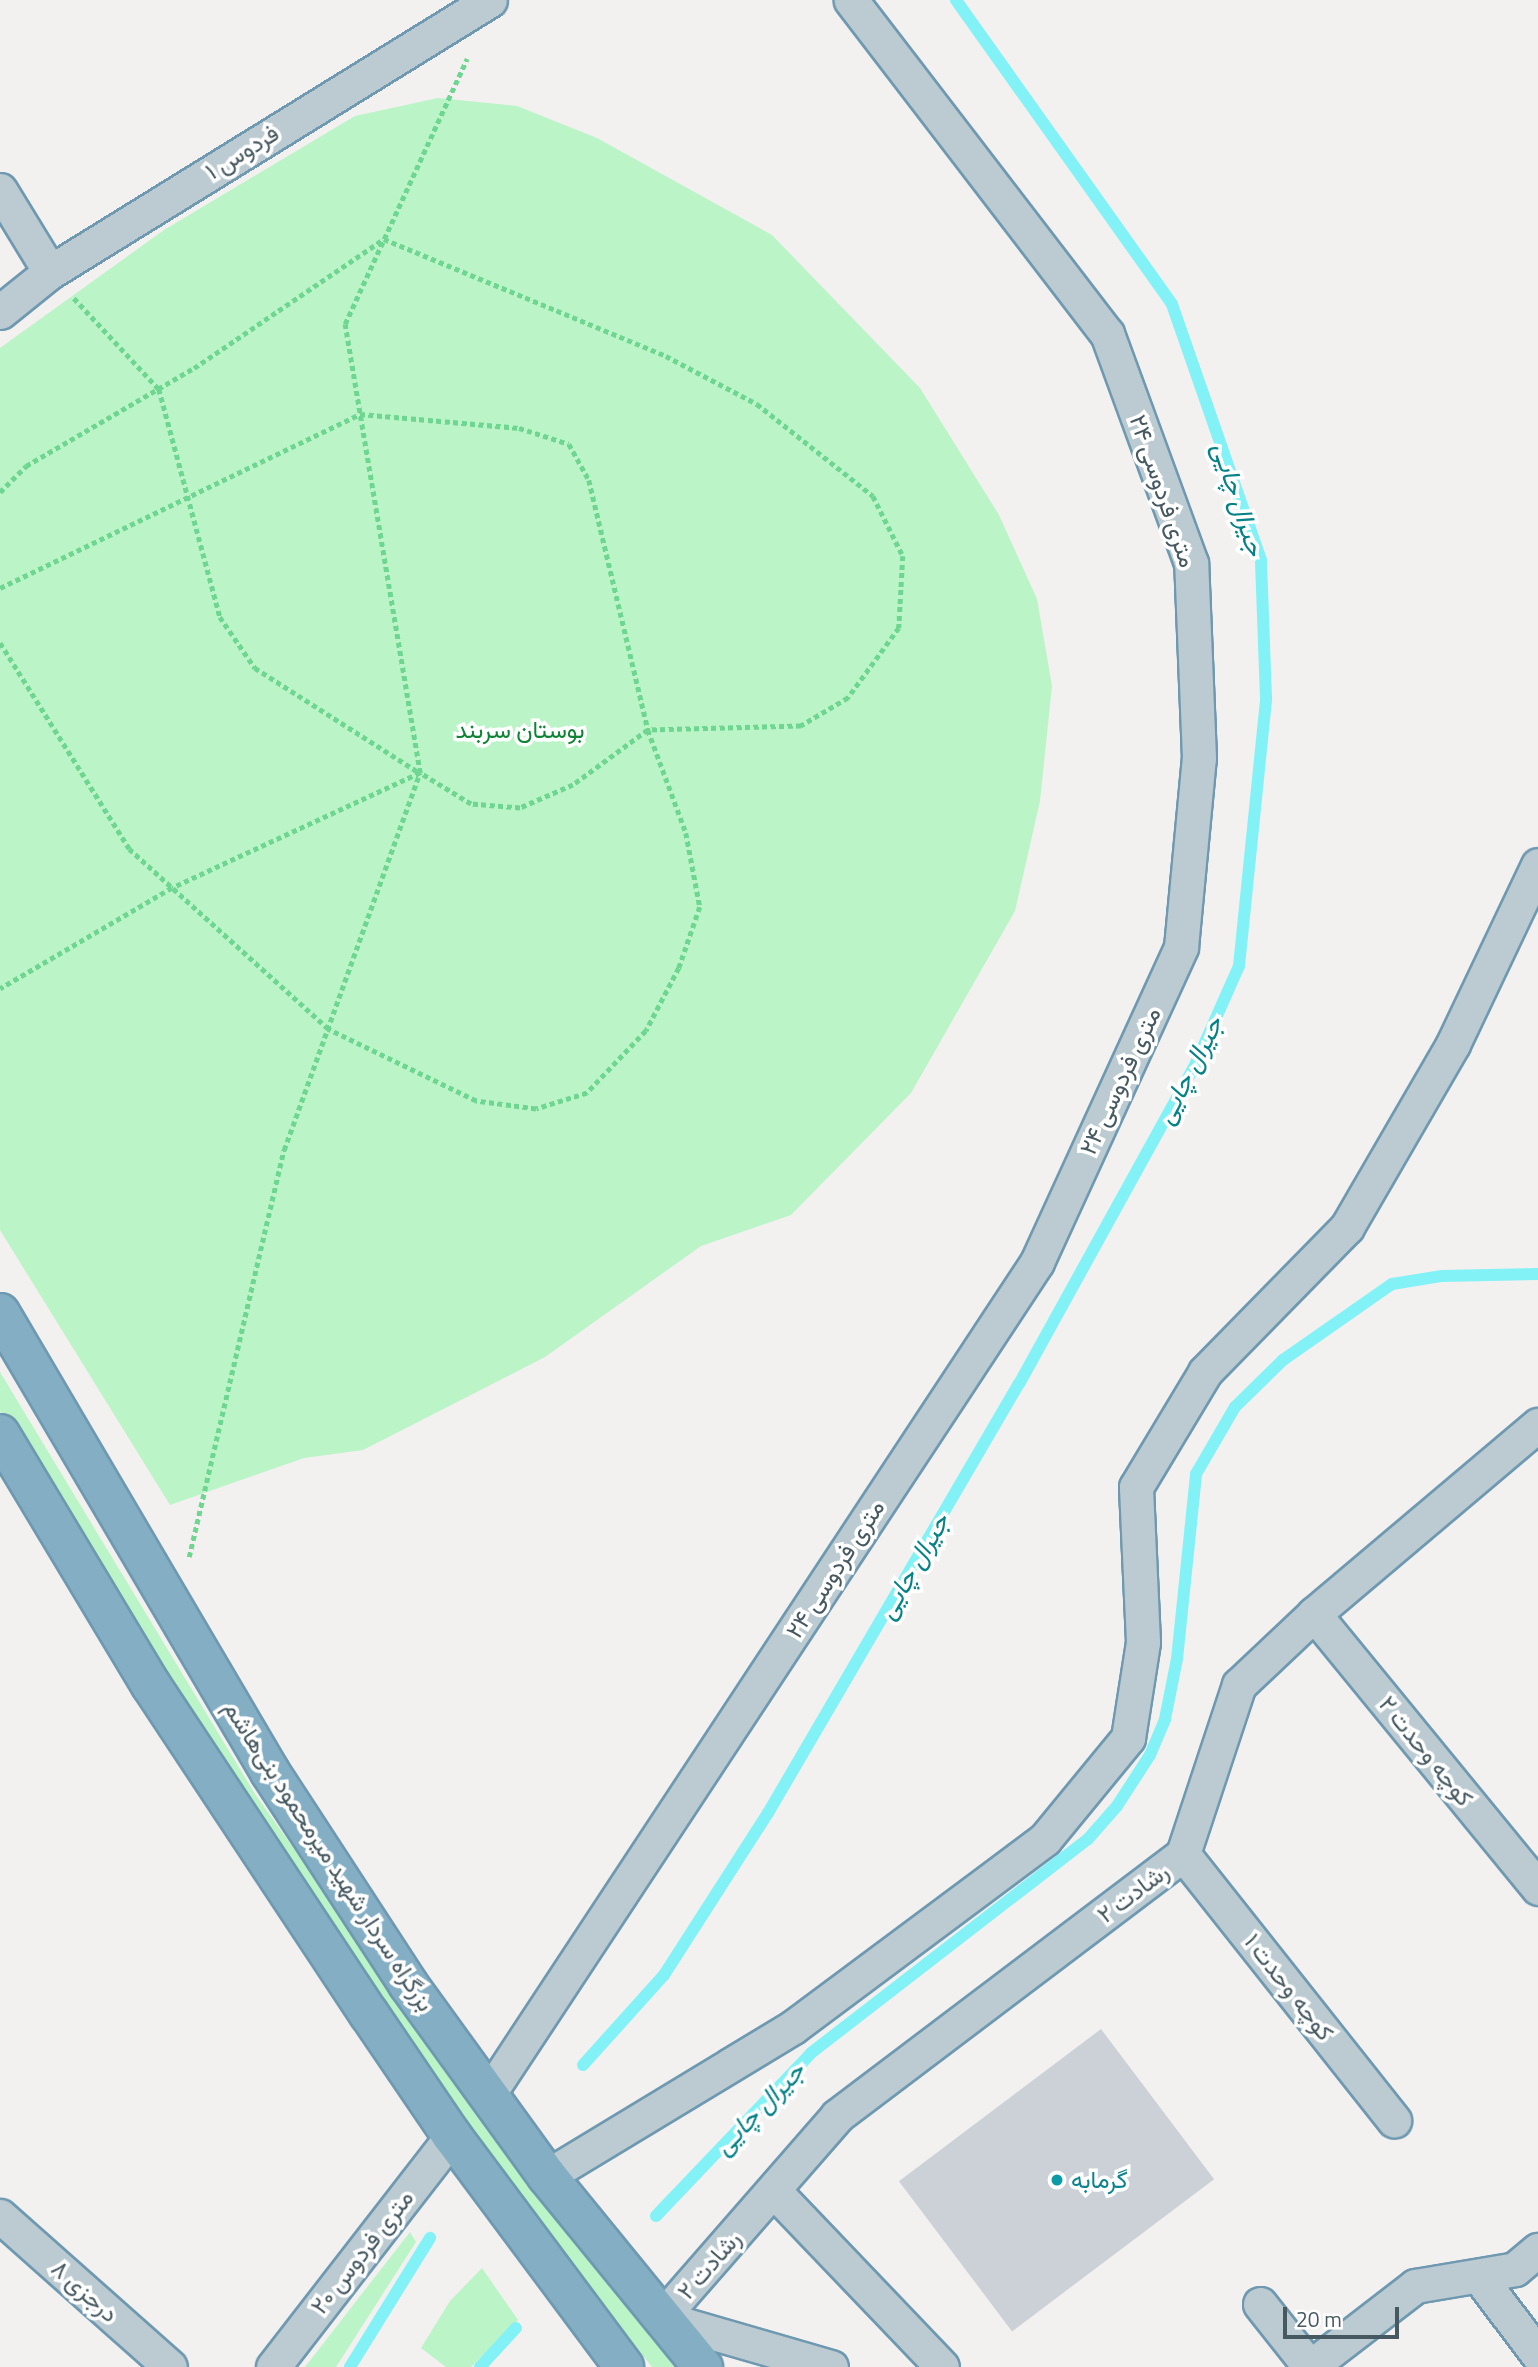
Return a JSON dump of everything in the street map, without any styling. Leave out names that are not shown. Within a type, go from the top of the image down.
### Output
[{"type":"highway","name":"بزرگراه سردار شهید میرمحمود بنی‌هاشم","points":[[0,1313],[278,1783],[408,1984],[547,2176],[703,2367]]},
{"type":"highway","points":[[0,1434],[151,1685],[452,2136],[624,2367]]},
{"type":"street","name":"فردوس ۱","points":[[0,312],[50,272],[490,0]]},
{"type":"street","name":"۲۴ متری فردوسی","points":[[488,2095],[1037,1262],[1181,947],[1199,758],[1191,563],[1107,334],[851,0]]},
{"type":"street","points":[[0,190],[50,272]]},
{"type":"street","points":[[547,2176],[793,2027],[1045,1839],[1128,1738],[1143,1642],[1136,1487],[1205,1372],[1347,1227],[1453,1044],[1538,865]]},
{"type":"street","name":"رشادت ۲","points":[[661,2318],[837,2116],[1183,1854],[1239,1685],[1314,1614],[1535,1433]]},
{"type":"street","name":"کوچه وحدت ۲","points":[[1314,1614],[1538,1888]]},
{"type":"street","name":"کوچه وحدت ۱","points":[[1183,1854],[1394,2120]]},
{"type":"street","name":"۲۰ متری فردوس","points":[[273,2367],[452,2136]]},
{"type":"street","points":[[774,2191],[942,2367]]},
{"type":"street","name":"درجزی ۸","points":[[0,2216],[170,2367]]},
{"type":"street","points":[[1260,2304],[1310,2367],[1415,2286],[1480,2278],[1515,2269],[1538,2250]]},
{"type":"street","points":[[1480,2278],[1538,2354]]},
{"type":"street","points":[[661,2318],[831,2367]]},
{"type":"path","points":[[176,1608],[284,1150],[420,773],[345,324],[472,49]]},
{"type":"path","points":[[50,272],[159,389],[186,502],[220,617],[255,668],[471,804],[520,808],[573,785],[648,730],[801,726],[848,698],[899,628],[903,556],[873,496],[757,404],[666,356],[384,239]]},
{"type":"path","points":[[0,492],[26,466],[159,389],[384,239]]},
{"type":"path","points":[[0,588],[186,502],[360,414],[519,428],[569,444],[589,480],[648,730],[686,832],[700,907],[680,968],[646,1031],[587,1093],[536,1109],[476,1101],[328,1029],[128,849],[0,643]]},
{"type":"path","points":[[0,989],[172,888],[420,773]]},
{"type":"green space","name":"بوستان سربند","points":[[438,98],[517,106],[597,138],[772,235],[920,388],[999,515],[1037,599],[1052,686],[1040,801],[1015,911],[911,1093],[791,1215],[701,1246],[545,1357],[363,1450],[304,1458],[170,1505],[0,1230],[0,348],[164,230],[355,116]]},
{"type":"green space","points":[[0,1372],[255,1794],[560,2223],[680,2367],[652,2367],[458,2121],[46,1495],[0,1411]]},
{"type":"green space","points":[[410,2232],[416,2242],[336,2367],[305,2367]]},
{"type":"green space","points":[[482,2268],[518,2320],[471,2367],[446,2367],[421,2348],[450,2301]]},
{"type":"building","name":"گرمابه","points":[[1101,2029],[1214,2179],[1012,2331],[899,2181]]},
{"type":"waterway","name":"جیرال چایی","points":[[583,2065],[664,1975],[768,1813],[1019,1384],[1196,1063],[1239,966],[1266,698],[1261,560],[1172,304],[956,0]]},
{"type":"waterway","name":"جیرال چایی","points":[[656,2216],[811,2053],[1088,1839],[1117,1806],[1150,1755],[1165,1719],[1177,1659],[1196,1474],[1235,1407],[1283,1360],[1392,1284],[1442,1276],[1538,1274]]},
{"type":"waterway","name":"جیرال چایی","points":[[350,2367],[430,2238]]},
{"type":"waterway","name":"جیرال چایی","points":[[480,2367],[516,2328]]},
{"type":"place","name":"گرمابه","points":[[1057,2180]]}]
